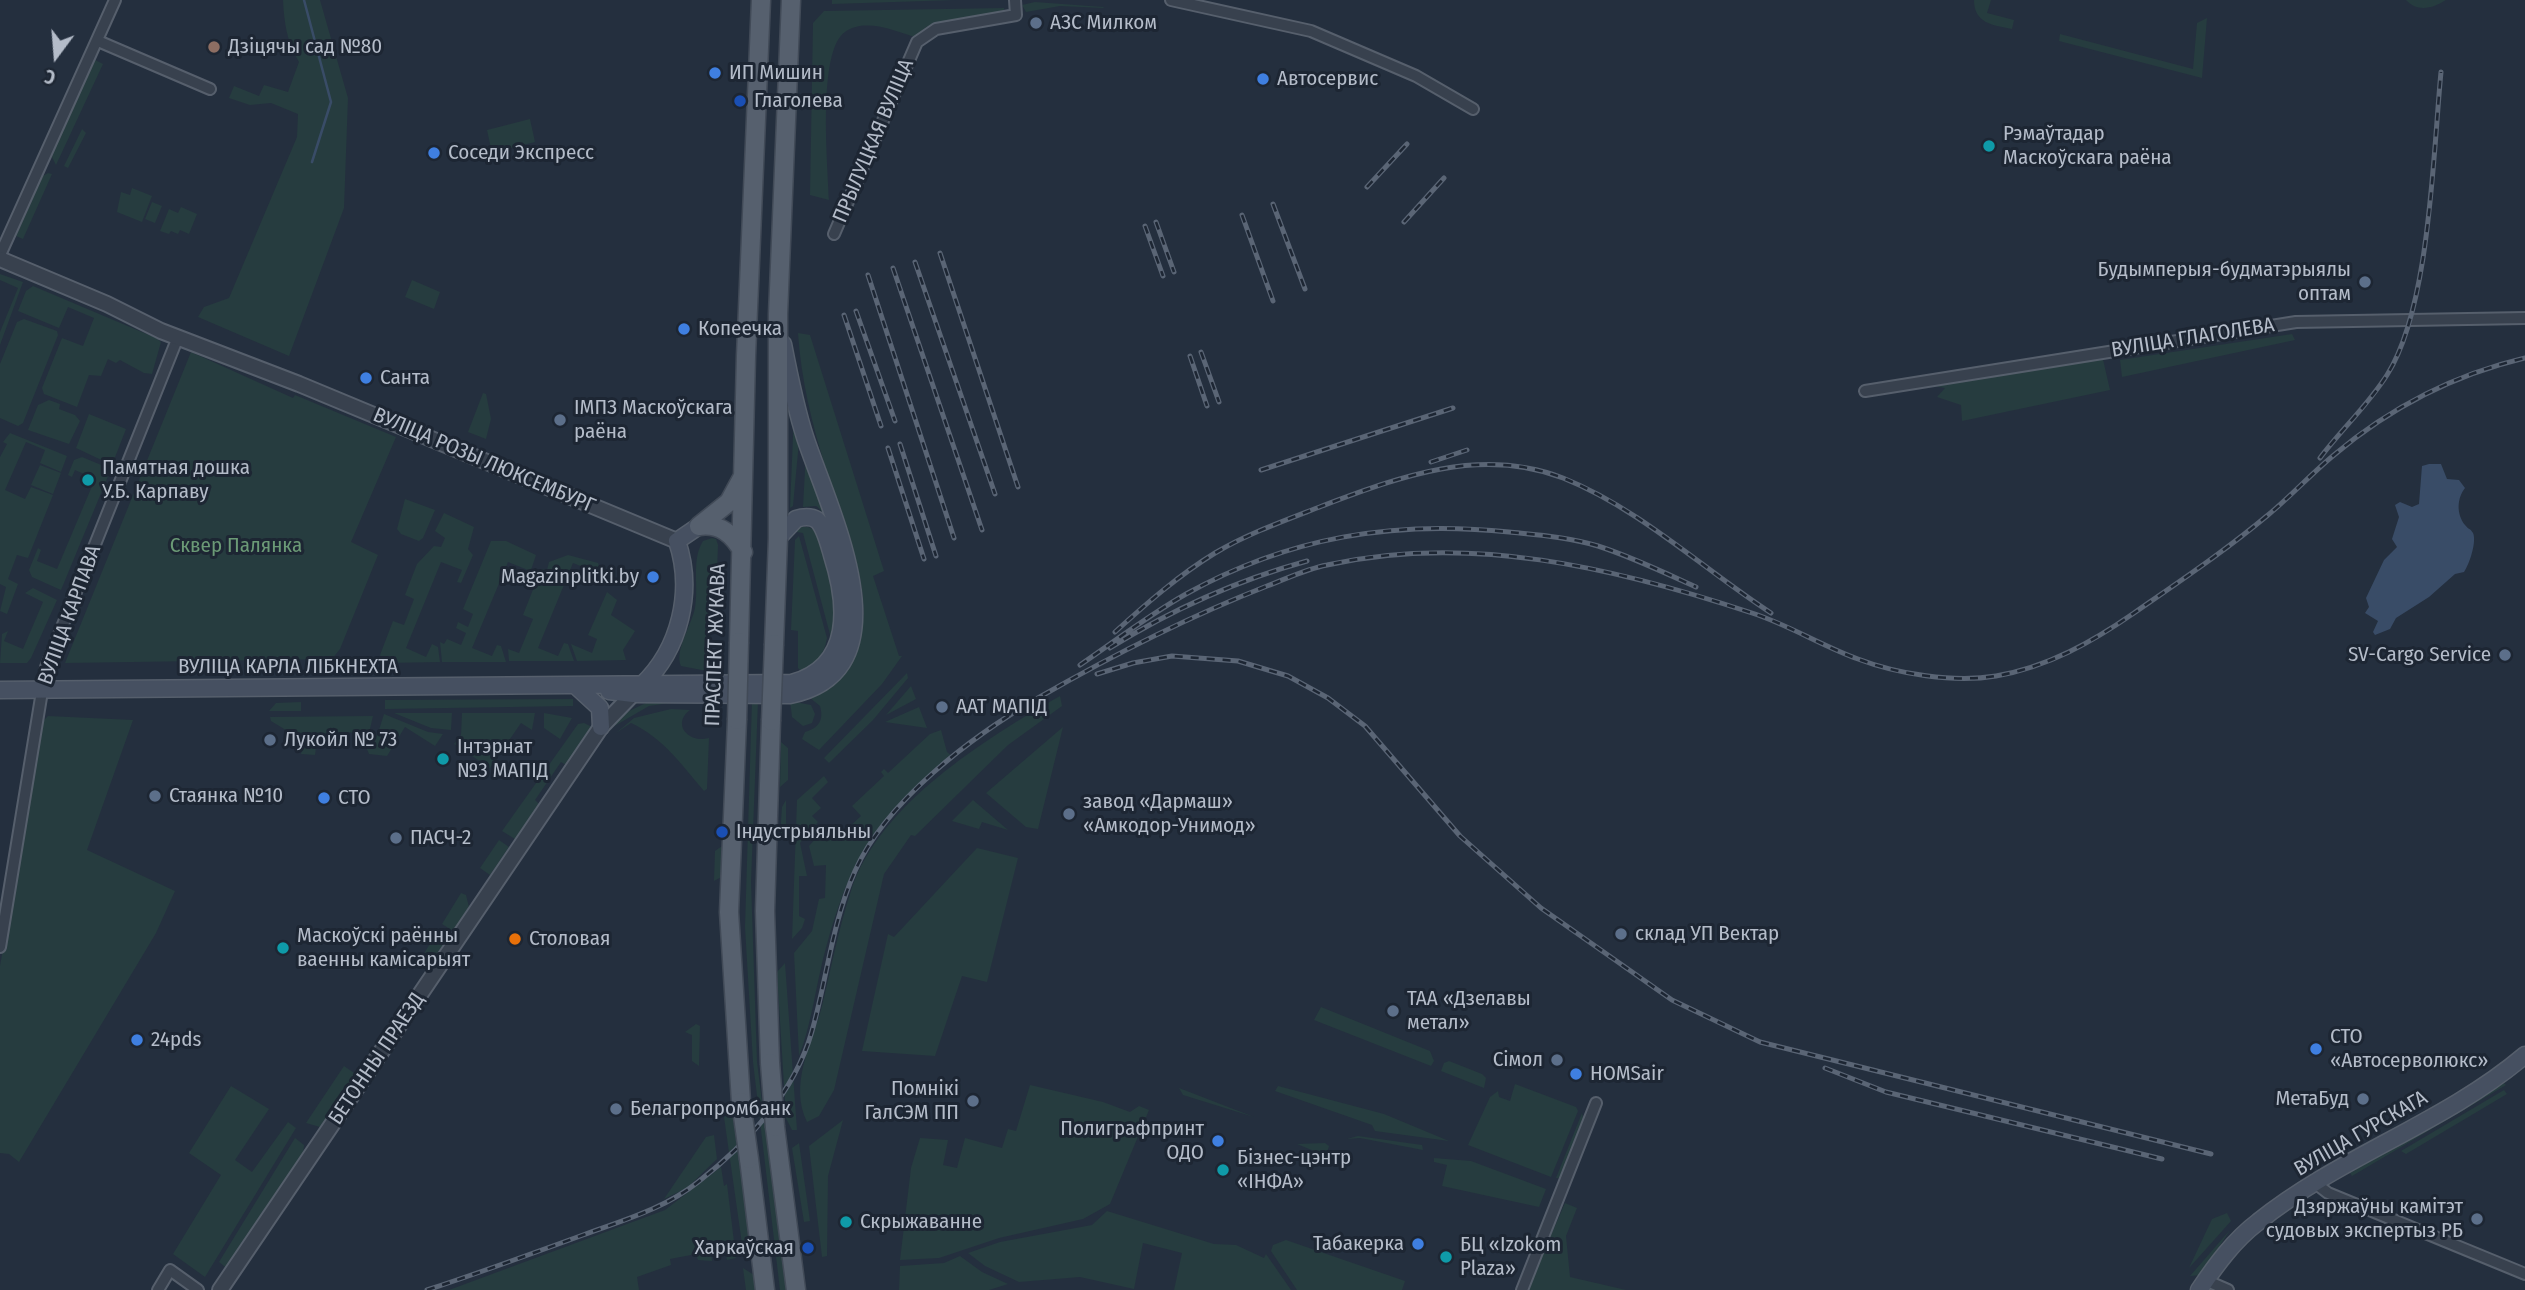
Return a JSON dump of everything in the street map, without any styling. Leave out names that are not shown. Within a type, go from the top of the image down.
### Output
[{"type":"main road","name":"ПРАСПЕКТ ЖУКАВА","points":[[761,0],[746,356],[743,552],[729,912],[741,1102],[765,1290]]},
{"type":"main road","points":[[791,0],[778,314],[778,538],[765,911],[769,1057],[796,1290]]},
{"type":"main road","name":"ВУЛІЦА КАРЛА ЛІБКНЕХТА","points":[[576,686],[633,694],[790,695],[808,691],[828,679],[842,662],[851,643],[854,622],[852,578],[793,397],[778,314]]},
{"type":"main road","points":[[633,694],[661,665],[682,614],[685,581],[677,541],[729,502],[745,472]]},
{"type":"main road","name":"ВУЛІЦА КАРЛА ЛІБКНЕХТА","points":[[0,690],[576,686],[646,681],[792,682],[813,675],[832,657],[841,633],[842,598],[833,557],[822,527],[812,518],[802,517],[786,527],[778,538]]},
{"type":"main road","points":[[699,526],[713,525],[725,531],[743,552]]},
{"type":"main road","points":[[661,665],[662,673],[672,681]]},
{"type":"main road","points":[[646,681],[649,688],[660,694]]},
{"type":"main road","points":[[576,686],[600,708],[601,727]]},
{"type":"main road","points":[[738,1051],[769,1057]]},
{"type":"main road","name":"ВУЛІЦА ГУРСКАГА","points":[[2202,1285],[2230,1249],[2259,1220],[2315,1183],[2467,1097],[2525,1055]]},
{"type":"street","points":[[0,257],[116,0]]},
{"type":"street","name":"ПРЫЛУЦКАЯ ВУЛІЦА","points":[[834,234],[917,42],[936,29],[1016,15],[1015,0]]},
{"type":"street","points":[[1171,0],[1311,32],[1416,76],[1473,109]]},
{"type":"street","points":[[98,41],[210,89]]},
{"type":"street","name":"ВУЛІЦА РОЗЫ ЛЮКСЕМБУРГ","points":[[0,257],[178,337],[677,541]]},
{"type":"street","name":"ВУЛІЦА РОЗЫ ЛЮКСЕМБУРГ","points":[[107,304],[132,309],[284,373],[290,381]]},
{"type":"street","name":"ВУЛІЦА ГЛАГОЛЕВА","points":[[1865,391],[2296,322],[2525,318]]},
{"type":"street","name":"ВУЛІЦА КАРПАВА","points":[[0,947],[46,667],[178,337]]},
{"type":"street","name":"БЕТОННЫ ПРАЕЗД","points":[[220,1290],[601,727],[633,694]]},
{"type":"street","points":[[1522,1290],[1596,1103]]},
{"type":"street","points":[[2315,1183],[2328,1193],[2525,1274]]},
{"type":"street","points":[[158,1290],[170,1269],[198,1290]]},
{"type":"street","points":[[2202,1285],[2228,1290]]},
{"type":"green space","points":[[283,0],[320,0],[348,98],[344,208],[289,356],[198,317],[204,307],[229,298],[297,137],[298,114],[271,103],[250,105],[229,98],[234,86],[259,96],[264,85],[288,92],[299,62],[287,32]]},
{"type":"green space","points":[[832,0],[956,0],[832,4]]},
{"type":"green space","points":[[1974,0],[1991,0],[1987,13],[2014,20],[2012,29],[1985,22],[1977,14]]},
{"type":"green space","points":[[2406,0],[2446,0],[2421,8]]},
{"type":"green space","points":[[1035,2],[1104,8],[1060,6],[1026,12],[1022,5]]},
{"type":"green space","points":[[1004,8],[1004,15],[926,27],[918,38],[872,26],[853,28],[845,32],[836,43],[827,85],[829,200],[810,195],[813,23],[824,11]]},
{"type":"green space","points":[[2207,18],[2202,78],[2059,41],[2060,34],[2193,69],[2197,23]]},
{"type":"green space","points":[[95,60],[103,64],[56,165],[51,155]]},
{"type":"green space","points":[[530,119],[535,142],[492,153],[487,130]]},
{"type":"green space","points":[[82,129],[86,133],[68,168],[64,166]]},
{"type":"green space","points":[[52,174],[23,239],[16,236],[43,176]]},
{"type":"green space","points":[[132,188],[152,196],[142,222],[117,212],[121,192],[130,195]]},
{"type":"green space","points":[[152,202],[162,206],[155,223],[145,219]]},
{"type":"green space","points":[[181,207],[197,214],[189,234],[180,230],[178,234],[160,231],[169,209],[178,213]]},
{"type":"green space","points":[[0,274],[23,282],[0,345],[0,332],[18,288],[0,280]]},
{"type":"green space","points":[[412,280],[440,292],[434,309],[405,297]]},
{"type":"green space","points":[[33,286],[156,338],[161,342],[152,374],[144,373],[120,360],[116,363],[108,359],[101,376],[89,375],[77,407],[44,394],[42,388],[62,338],[83,346],[94,318],[68,307],[59,328],[18,311],[26,291]]},
{"type":"green space","points":[[24,319],[57,331],[58,335],[23,423],[18,426],[0,418],[0,364],[17,322]]},
{"type":"green space","points":[[798,333],[810,335],[884,571],[873,576],[899,656],[902,656],[882,684],[819,750],[802,739],[805,732],[817,726],[821,719],[820,706],[809,697],[839,677],[856,652],[863,624],[862,593],[847,529],[812,418],[804,384]]},
{"type":"green space","points":[[2292,334],[2295,340],[2122,377],[2120,360]]},
{"type":"green space","name":"Сквер Палянка","points":[[191,352],[293,398],[295,395],[396,437],[351,542],[378,555],[340,649],[332,659],[65,663]]},
{"type":"green space","points":[[2102,355],[2110,390],[1962,421],[1961,405],[1937,397],[1945,388],[1919,383]]},
{"type":"green space","points":[[483,393],[486,394],[491,419],[486,439],[468,432]]},
{"type":"green space","points":[[49,400],[60,404],[59,409],[75,415],[80,421],[69,444],[28,430],[38,405]]},
{"type":"green space","points":[[794,412],[800,431],[793,506],[790,508]]},
{"type":"green space","points":[[89,414],[126,429],[112,465],[76,448]]},
{"type":"green space","points":[[10,433],[67,456],[61,472],[40,463],[45,450],[26,442],[5,490],[25,499],[31,487],[53,495],[28,558],[17,555],[8,579],[18,584],[7,614],[0,611],[6,587],[0,584],[0,457],[7,444],[3,442]]},
{"type":"green space","points":[[806,451],[838,548],[846,585],[849,621],[842,652],[825,676],[793,689],[792,685],[814,678],[829,666],[839,649],[844,629],[842,585],[828,524],[816,506],[803,507]]},
{"type":"green space","points":[[82,457],[111,469],[61,590],[32,577],[29,570],[38,548],[41,550],[37,561],[57,569],[95,479],[75,470],[72,477],[68,475],[74,460]]},
{"type":"green space","points":[[40,465],[61,473],[53,494],[31,485]]},
{"type":"green space","points":[[405,499],[435,510],[423,538],[419,541],[401,534],[397,529]]},
{"type":"green space","points":[[444,513],[474,527],[468,549],[473,555],[461,583],[457,582],[462,570],[441,562],[406,648],[426,657],[432,644],[438,647],[440,662],[384,663],[380,655],[393,621],[404,625],[414,599],[405,595],[417,564],[434,546],[441,547],[445,538],[435,531]]},
{"type":"green space","points":[[797,527],[808,527],[817,531],[837,591],[832,642],[803,533],[797,532]]},
{"type":"green space","points":[[799,536],[827,638],[819,658],[802,672],[798,668],[798,631],[791,630],[795,540]]},
{"type":"green space","points":[[716,539],[718,545],[715,628],[710,633],[707,671],[681,666],[679,660],[695,608],[699,548],[703,541]]},
{"type":"green space","points":[[491,541],[506,541],[536,555],[527,582],[523,580],[528,570],[508,562],[472,648],[492,656],[497,645],[501,646],[506,662],[442,662],[440,642],[444,644],[447,639],[461,645],[466,633],[456,628],[458,622],[468,627],[473,614],[463,609]]},
{"type":"green space","points":[[568,555],[598,563],[600,569],[593,584],[589,582],[593,571],[573,563],[538,648],[558,656],[564,643],[568,644],[574,661],[509,661],[508,649],[519,653],[533,619],[523,615],[541,569],[547,570],[549,562]]},
{"type":"green space","points":[[33,588],[57,600],[27,663],[0,663],[2,634],[8,631],[4,641],[23,649],[43,602],[25,593]]},
{"type":"green space","points":[[607,592],[617,600],[611,615],[635,631],[623,650],[626,660],[577,661],[571,644],[592,653],[597,639],[588,635]]},
{"type":"green space","points":[[907,673],[908,678],[873,720],[829,763],[824,758]]},
{"type":"green space","points":[[911,686],[916,699],[886,715]]},
{"type":"green space","points":[[1060,696],[1062,706],[1008,745],[915,836],[911,835],[884,874],[834,1090],[819,1116],[807,1122],[800,1094],[807,1051],[821,1010],[846,906],[865,860],[884,830],[937,777],[968,754]]},
{"type":"green space","points":[[573,699],[573,706],[385,709],[385,700]]},
{"type":"green space","points":[[752,700],[758,701],[751,882],[757,1062],[786,1290],[780,1290],[753,1062],[745,927]]},
{"type":"green space","points":[[650,701],[682,701],[649,706],[611,728],[627,712]]},
{"type":"green space","points":[[790,701],[811,705],[815,714],[812,723],[803,726],[792,717]]},
{"type":"green space","points":[[301,702],[301,711],[269,711],[276,703]]},
{"type":"green space","points":[[919,707],[927,728],[885,722]]},
{"type":"green space","points":[[671,709],[690,710],[682,721],[685,732],[695,738],[709,738],[707,789],[704,791],[671,753],[642,729],[631,723],[616,733],[634,718]]},
{"type":"green space","points":[[394,713],[452,713],[451,730],[431,728]]},
{"type":"green space","points":[[462,713],[535,713],[532,730],[521,723],[490,768],[454,744],[461,735]]},
{"type":"green space","points":[[544,713],[572,718],[560,739],[544,728]]},
{"type":"green space","points":[[384,714],[428,732],[443,734],[435,746],[405,727],[387,756],[369,754],[367,749],[378,733]]},
{"type":"green space","points":[[48,716],[133,720],[87,850],[175,891],[156,933],[19,1162],[9,1154],[0,1153],[0,966],[43,721]]},
{"type":"green space","points":[[373,716],[369,733],[335,732],[334,742],[317,741],[315,755],[301,754],[304,741],[271,721],[270,717]]},
{"type":"green space","points":[[584,723],[592,727],[566,765],[561,762],[535,800],[539,804],[515,839],[502,831],[578,724]]},
{"type":"green space","points":[[1063,727],[1038,829],[1026,827],[986,793]]},
{"type":"green space","points":[[941,730],[947,752],[952,756],[900,803],[881,825],[852,874],[830,933],[799,1056],[794,953],[812,931],[819,899],[825,898],[826,865],[814,866],[809,846],[824,829],[835,840],[861,816],[852,806],[884,776],[881,772],[884,769],[888,773],[930,734]]},
{"type":"green space","points":[[781,742],[788,748],[788,780],[780,787]]},
{"type":"green space","points":[[824,776],[828,782],[812,798],[821,808],[812,816],[818,822],[800,843],[807,876],[799,876],[799,916],[805,919],[802,928],[792,939],[797,800]]},
{"type":"green space","points":[[786,800],[786,838],[780,837],[782,807]]},
{"type":"green space","points":[[973,800],[1008,830],[982,822],[979,829],[952,821]]},
{"type":"green space","points":[[499,840],[509,847],[490,875],[480,868]]},
{"type":"green space","points":[[722,846],[723,876],[714,881],[715,851]]},
{"type":"green space","points":[[977,848],[1018,858],[987,982],[962,976],[935,1056],[862,1051],[888,934],[894,937]]},
{"type":"green space","points":[[461,893],[466,895],[469,907],[453,931],[442,924]]},
{"type":"green space","points":[[439,929],[448,938],[430,967],[420,960]]},
{"type":"green space","points":[[785,963],[797,1130],[792,1130],[786,1118],[777,972]]},
{"type":"green space","points":[[1321,1007],[1430,1051],[1434,1061],[1431,1066],[1314,1020]]},
{"type":"green space","points":[[696,1024],[700,1026],[699,1066],[692,1061],[692,1035],[685,1032]]},
{"type":"green space","points":[[1449,1061],[1482,1074],[1486,1078],[1484,1088],[1441,1071],[1444,1063]]},
{"type":"green space","points":[[344,1066],[357,1075],[320,1127],[306,1123]]},
{"type":"green space","points":[[2504,1083],[2506,1085],[2352,1176],[2350,1173]]},
{"type":"green space","points":[[1515,1084],[1576,1107],[1578,1111],[1551,1177],[1468,1145],[1490,1097],[1498,1091],[1499,1097],[1510,1101]]},
{"type":"green space","points":[[1030,1085],[1103,1102],[1130,1112],[1139,1106],[1149,1110],[1110,1204],[1083,1219],[999,1238],[939,1258],[900,1260],[911,1168],[920,1138],[948,1140],[943,1165],[957,1168],[965,1138],[1002,1148],[1008,1129],[1016,1131]]},
{"type":"green space","points":[[231,1086],[269,1109],[235,1160],[252,1172],[288,1122],[296,1128],[205,1277],[173,1254],[221,1175],[189,1153]]},
{"type":"green space","points":[[1278,1086],[1384,1114],[1449,1141],[1375,1131],[1372,1125],[1275,1091]]},
{"type":"green space","points":[[1179,1088],[1254,1117],[1183,1095]]},
{"type":"green space","points":[[2504,1090],[2507,1094],[2406,1154],[2401,1151]]},
{"type":"green space","points":[[732,1112],[752,1251],[749,1258],[744,1258],[724,1117]]},
{"type":"green space","points":[[1582,1113],[1585,1126],[1565,1178],[1556,1178]]},
{"type":"green space","points":[[843,1120],[828,1176],[827,1256],[822,1257],[809,1146]]},
{"type":"green space","points":[[714,1135],[717,1159],[687,1188],[664,1199],[706,1137]]},
{"type":"green space","points":[[1358,1136],[1422,1145],[1423,1150],[1360,1138],[1347,1139]]},
{"type":"green space","points":[[295,1138],[304,1145],[303,1155],[229,1270],[219,1262]]},
{"type":"green space","points":[[799,1143],[810,1221],[804,1222],[792,1148]]},
{"type":"green space","points":[[1325,1143],[1329,1146],[1326,1156],[1297,1144]]},
{"type":"green space","points":[[1434,1158],[1471,1161],[1546,1189],[1539,1207],[1442,1186],[1447,1165],[1434,1162]]},
{"type":"green space","points":[[721,1167],[724,1186],[727,1184],[736,1258],[727,1260],[725,1250],[711,1252],[712,1261],[698,1260],[696,1254],[670,1259],[671,1265],[637,1277],[639,1290],[449,1290],[665,1210]]},
{"type":"green space","points":[[1565,1203],[1577,1208],[1566,1236],[1570,1277],[1626,1290],[1527,1290]]},
{"type":"green space","points":[[1107,1211],[1214,1244],[1236,1245],[1264,1258],[1266,1254],[1291,1290],[1174,1290],[1182,1253],[1143,1243],[1134,1289],[1080,1277],[1019,1282],[985,1266],[968,1253],[1000,1242],[1092,1225]]},
{"type":"green space","points":[[2227,1213],[2231,1221],[2189,1268],[2212,1219]]},
{"type":"green space","points":[[2230,1230],[2201,1275],[2190,1276]]},
{"type":"green space","points":[[1286,1240],[1405,1281],[1402,1290],[1297,1290],[1271,1251],[1273,1245]]},
{"type":"green space","points":[[960,1256],[982,1272],[1008,1284],[989,1290],[899,1290],[900,1266],[944,1263]]},
{"type":"green space","points":[[743,1268],[754,1275],[756,1290],[746,1290]]},
{"type":"water","points":[[2441,464],[2447,479],[2459,480],[2465,488],[2459,501],[2459,511],[2462,521],[2474,537],[2470,559],[2464,572],[2455,574],[2429,597],[2396,618],[2390,629],[2375,635],[2373,632],[2378,621],[2365,613],[2369,607],[2366,598],[2384,560],[2397,547],[2392,539],[2399,517],[2395,505],[2400,502],[2412,507],[2419,504],[2422,466]]},
{"type":"waterway","points":[[304,0],[331,102],[312,162]]},
{"type":"railway","points":[[2320,458],[2387,375],[2401,346],[2421,271],[2432,186],[2441,72]]},
{"type":"railway","points":[[1367,187],[1407,144]]},
{"type":"railway","points":[[1404,222],[1444,178]]},
{"type":"railway","points":[[1273,204],[1305,289]]},
{"type":"railway","points":[[1242,215],[1273,301]]},
{"type":"railway","points":[[1156,222],[1174,272]]},
{"type":"railway","points":[[1145,226],[1163,276]]},
{"type":"railway","points":[[940,253],[1018,487]]},
{"type":"railway","points":[[915,262],[995,494]]},
{"type":"railway","points":[[893,268],[982,530]]},
{"type":"railway","points":[[868,275],[954,538]]},
{"type":"railway","points":[[856,311],[895,421]]},
{"type":"railway","points":[[844,315],[881,426]]},
{"type":"railway","points":[[1201,352],[1219,402]]},
{"type":"railway","points":[[1190,356],[1207,406]]},
{"type":"railway","points":[[427,1290],[643,1213],[671,1200],[716,1167],[751,1134],[794,1075],[812,1031],[847,891],[869,845],[887,820],[933,772],[1012,713],[1122,652],[1237,598],[1296,574],[1327,565],[1380,556],[1488,554],[1595,570],[1701,597],[1766,618],[1845,654],[1890,669],[1944,678],[1996,676],[2051,660],[2118,624],[2235,541],[2334,455],[2400,408],[2448,384],[2525,358]]},
{"type":"railway","points":[[1261,470],[1453,408]]},
{"type":"railway","points":[[900,444],[936,556]]},
{"type":"railway","points":[[888,448],[924,559]]},
{"type":"railway","points":[[1431,462],[1467,450]]},
{"type":"railway","points":[[1115,632],[1189,571],[1241,539],[1380,485],[1440,469],[1471,465],[1532,469],[1563,478],[1591,491],[1644,522],[1771,613]]},
{"type":"railway","points":[[1080,665],[1172,602],[1225,574],[1303,546],[1383,531],[1466,529],[1565,538],[1611,550],[1696,587]]},
{"type":"railway","points":[[1110,648],[1206,597],[1307,561]]},
{"type":"railway","points":[[1097,674],[1133,663],[1172,656],[1238,661],[1288,676],[1328,698],[1365,726],[1460,836],[1541,908],[1672,1000],[1760,1042],[2211,1154]]},
{"type":"railway","points":[[1825,1068],[1886,1092],[2162,1159]]},
{"type":"place","name":"АЗС Милком","points":[[1036,23]]},
{"type":"place","name":"Дзіцячы сад №80","points":[[214,47]]},
{"type":"place","name":"ИП Мишин","points":[[715,73]]},
{"type":"place","name":"Автосервис","points":[[1263,79]]},
{"type":"place","name":"Глаголева","points":[[740,101]]},
{"type":"place","name":"Рэмаўтадар Маскоўскага раёна","points":[[1989,146]]},
{"type":"place","name":"Соседи Экспресс","points":[[434,153]]},
{"type":"place","name":"Будымперыя-будматэрыялы оптам","points":[[2365,282]]},
{"type":"place","name":"Копеечка","points":[[684,329]]},
{"type":"place","name":"Санта","points":[[366,378]]},
{"type":"place","name":"ІМПЗ Маскоўскага раёна","points":[[560,420]]},
{"type":"place","name":"Памятная дошка У.Б. Карпаву","points":[[88,480]]},
{"type":"place","name":"Magazinplitki.by","points":[[653,577]]},
{"type":"place","name":"SV-Cargo Service","points":[[2505,655]]},
{"type":"place","name":"ААТ МАПІД","points":[[942,707]]},
{"type":"place","name":"Лукойл № 73","points":[[270,740]]},
{"type":"place","name":"Інтэрнат №3 МАПІД","points":[[443,759]]},
{"type":"place","name":"Стаянка №10","points":[[155,796]]},
{"type":"place","name":"СТО","points":[[324,798]]},
{"type":"place","name":"завод «Дармаш» «Амкодор-Унимод»","points":[[1069,814]]},
{"type":"place","name":"Індустрыяльны","points":[[722,832]]},
{"type":"place","name":"ПАСЧ-2","points":[[396,838]]},
{"type":"place","name":"склад УП Вектар","points":[[1621,934]]},
{"type":"place","name":"Столовая","points":[[515,939]]},
{"type":"place","name":"Маскоўскі раённы ваенны камісарыят","points":[[283,948]]},
{"type":"place","name":"ТАА «Дзелавы метал»","points":[[1393,1011]]},
{"type":"place","name":"24pds","points":[[137,1040]]},
{"type":"place","name":"СТО «Автосерволюкс»","points":[[2316,1049]]},
{"type":"place","name":"Сімол","points":[[1557,1060]]},
{"type":"place","name":"HOMSair","points":[[1576,1074]]},
{"type":"place","name":"МетаБуд","points":[[2363,1099]]},
{"type":"place","name":"Помнікі ГалСЭМ ПП","points":[[973,1101]]},
{"type":"place","name":"Белагропромбанк","points":[[616,1109]]},
{"type":"place","name":"Полиграфпринт ОДО","points":[[1218,1141]]},
{"type":"place","name":"Бізнес-цэнтр «ІНФА»","points":[[1223,1170]]},
{"type":"place","name":"Дзяржаўны камітэт судовых экспертыз РБ","points":[[2477,1219]]},
{"type":"place","name":"Скрыжаванне","points":[[846,1222]]},
{"type":"place","name":"Табакерка","points":[[1418,1244]]},
{"type":"place","name":"Харкаўская","points":[[808,1248]]},
{"type":"place","name":"БЦ «Izokom Plaza»","points":[[1446,1257]]}]
